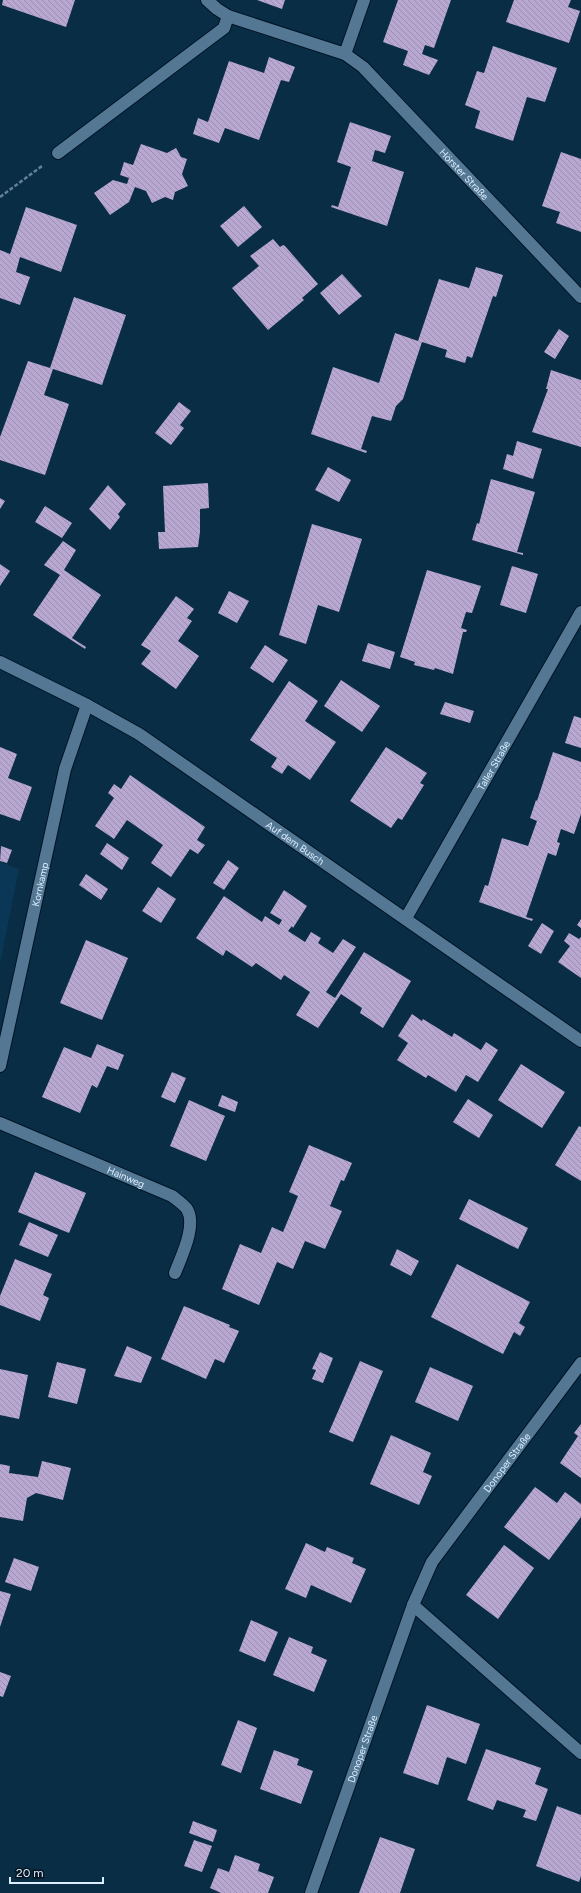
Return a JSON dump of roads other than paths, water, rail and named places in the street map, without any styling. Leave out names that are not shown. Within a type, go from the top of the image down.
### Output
[{"type":"street","name":"Hörster Straße","points":[[207,0],[228,16],[345,54],[363,67],[581,297]]},
{"type":"street","points":[[345,54],[364,0]]},
{"type":"street","points":[[58,153],[224,28],[228,16]]},
{"type":"street","name":"Taller Straße","points":[[406,918],[581,612]]},
{"type":"street","name":"Auf dem Busch","points":[[0,662],[87,705],[152,742],[581,1041]]},
{"type":"street","name":"Kornkamp","points":[[0,1066],[65,769],[87,705]]},
{"type":"street","name":"Hainweg","points":[[0,1123],[172,1196],[180,1202],[187,1210],[189,1232],[175,1273]]},
{"type":"street","name":"Donoper Straße","points":[[311,1893],[413,1605],[432,1562],[581,1363]]},
{"type":"street","points":[[413,1605],[581,1753]]}]
